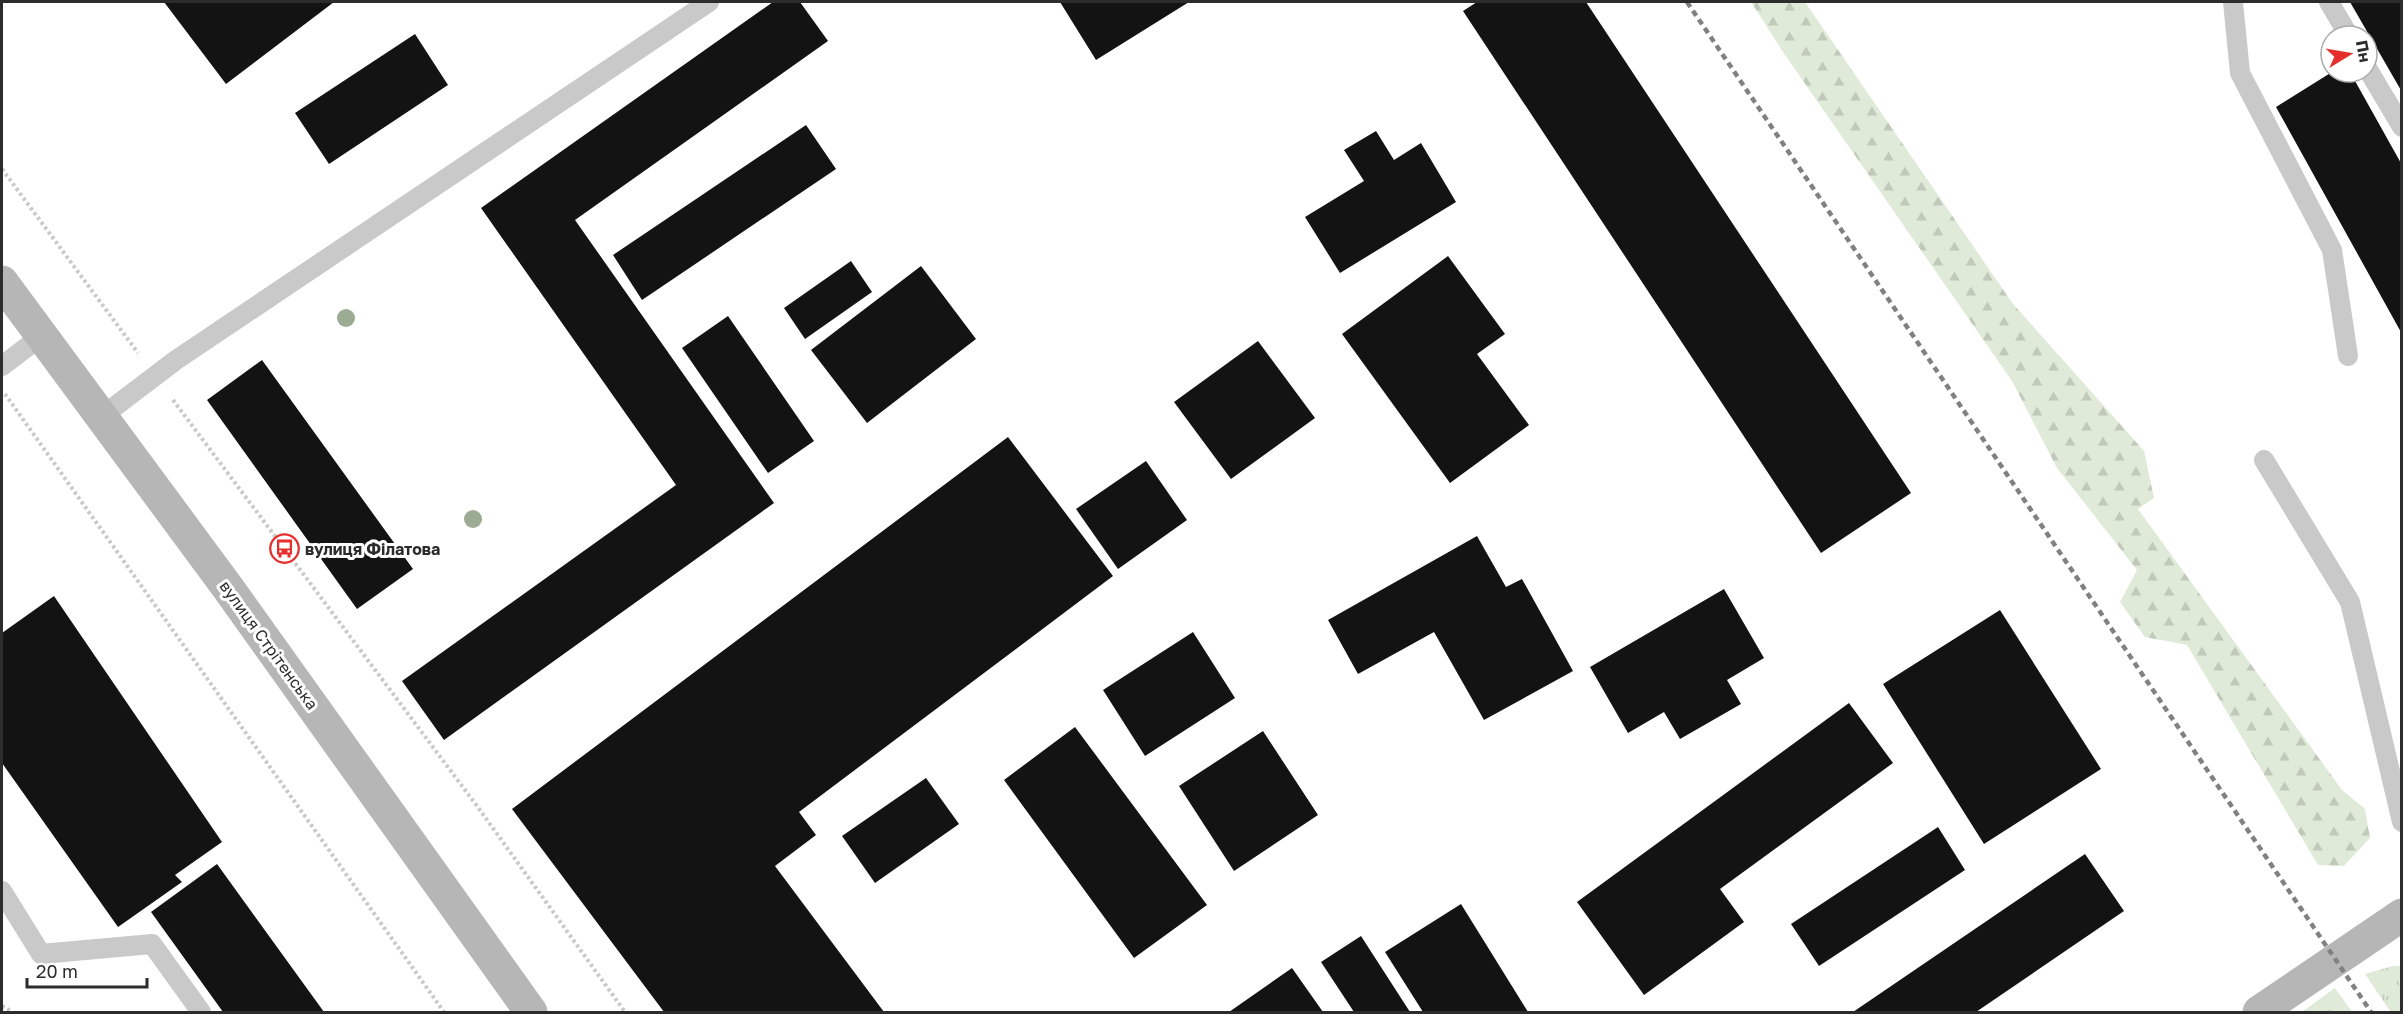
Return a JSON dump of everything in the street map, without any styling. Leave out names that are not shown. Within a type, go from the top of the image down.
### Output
[{"type":"main road","name":"вулиця Стрітенська","points":[[2,282],[40,337],[228,588],[531,1012]]},
{"type":"main road","points":[[2259,1012],[2402,915]]},
{"type":"lane","points":[[101,417],[155,376],[709,2]]},
{"type":"lane","points":[[2233,2],[2240,73],[2332,250],[2348,356]]},
{"type":"lane","points":[[2329,2],[2342,24]]},
{"type":"lane","points":[[2376,84],[2402,127]]},
{"type":"lane","points":[[2,366],[40,337]]},
{"type":"lane","points":[[2264,460],[2350,602],[2399,798],[2402,822]]},
{"type":"lane","points":[[2,891],[41,954],[152,944],[201,1012]]},
{"type":"path","points":[[2,169],[477,806],[625,1012]]},
{"type":"path","points":[[2,389],[444,1012]]},
{"type":"path","points":[[2,1006],[12,1012]]},
{"type":"green space","points":[[1751,2],[1805,2],[2013,304],[2144,451],[2154,498],[2138,509],[2342,790],[2365,809],[2370,838],[2344,866],[2318,865],[2187,645],[2145,637],[2120,602],[2137,570],[2057,468],[2012,381],[1783,52]]},
{"type":"green space","points":[[2401,966],[2401,1012],[2389,1012],[2365,974]]},
{"type":"green space","points":[[2335,988],[2352,1012],[2302,1012]]},
{"type":"building","points":[[164,2],[334,2],[226,84]]},
{"type":"building","points":[[773,2],[800,2],[828,41],[575,220],[774,503],[444,740],[402,681],[676,485],[481,208]]},
{"type":"building","points":[[1060,2],[1189,2],[1096,60]]},
{"type":"building","points":[[1477,2],[1586,2],[1911,493],[1821,553],[1463,11]]},
{"type":"building","points":[[2350,2],[2402,2],[2402,92],[2379,52],[2379,24],[2363,24]]},
{"type":"building","points":[[415,34],[448,85],[329,164],[295,113]]},
{"type":"building","points":[[2319,80],[2319,84],[2357,84],[2402,165],[2402,334],[2276,107]]},
{"type":"building","points":[[806,125],[836,169],[642,300],[613,255]]},
{"type":"building","points":[[1376,131],[1394,160],[1421,143],[1456,202],[1340,273],[1305,217],[1364,181],[1344,150]]},
{"type":"building","points":[[1448,256],[1505,334],[1477,354],[1529,425],[1450,483],[1342,334]]},
{"type":"building","points":[[851,261],[872,292],[805,339],[784,308]]},
{"type":"building","points":[[921,266],[976,339],[867,423],[811,350]]},
{"type":"building","points":[[728,316],[814,441],[768,473],[682,348]]},
{"type":"building","points":[[1258,341],[1315,418],[1231,479],[1174,402]]},
{"type":"building","points":[[262,360],[413,569],[357,609],[207,400]]},
{"type":"building","points":[[1008,437],[1113,576],[799,812],[816,835],[775,866],[884,1012],[664,1012],[512,809]]},
{"type":"building","points":[[1146,461],[1187,520],[1118,569],[1076,509]]},
{"type":"building","points":[[1477,536],[1506,587],[1522,579],[1573,671],[1484,720],[1434,632],[1358,674],[1328,620]]},
{"type":"building","points":[[1724,589],[1764,658],[1727,680],[1741,704],[1680,739],[1664,712],[1628,733],[1590,667]]},
{"type":"building","points":[[54,596],[222,842],[175,875],[182,882],[118,927],[2,763],[2,633]]},
{"type":"building","points":[[2000,610],[2101,769],[1984,844],[1883,684]]},
{"type":"building","points":[[1193,632],[1235,698],[1145,756],[1103,690]]},
{"type":"building","points":[[1849,703],[1893,763],[1720,889],[1744,922],[1644,995],[1577,902]]},
{"type":"building","points":[[1075,727],[1207,905],[1134,958],[1004,780]]},
{"type":"building","points":[[1263,731],[1318,815],[1234,871],[1179,786]]},
{"type":"building","points":[[926,778],[959,824],[875,883],[842,836]]},
{"type":"building","points":[[1938,827],[1965,870],[1819,966],[1791,924]]},
{"type":"building","points":[[2085,854],[2124,911],[1976,1012],[1853,1012]]},
{"type":"building","points":[[217,864],[324,1012],[223,1012],[151,912]]},
{"type":"building","points":[[1461,904],[1528,1012],[1423,1012],[1385,952]]},
{"type":"building","points":[[1361,936],[1410,1012],[1354,1012],[1321,962]]},
{"type":"building","points":[[1292,968],[1323,1012],[1229,1012]]},
{"type":"railway","points":[[1687,2],[2371,1012]]},
{"type":"place","name":"вулиця Філатова","points":[[284,549]]}]
